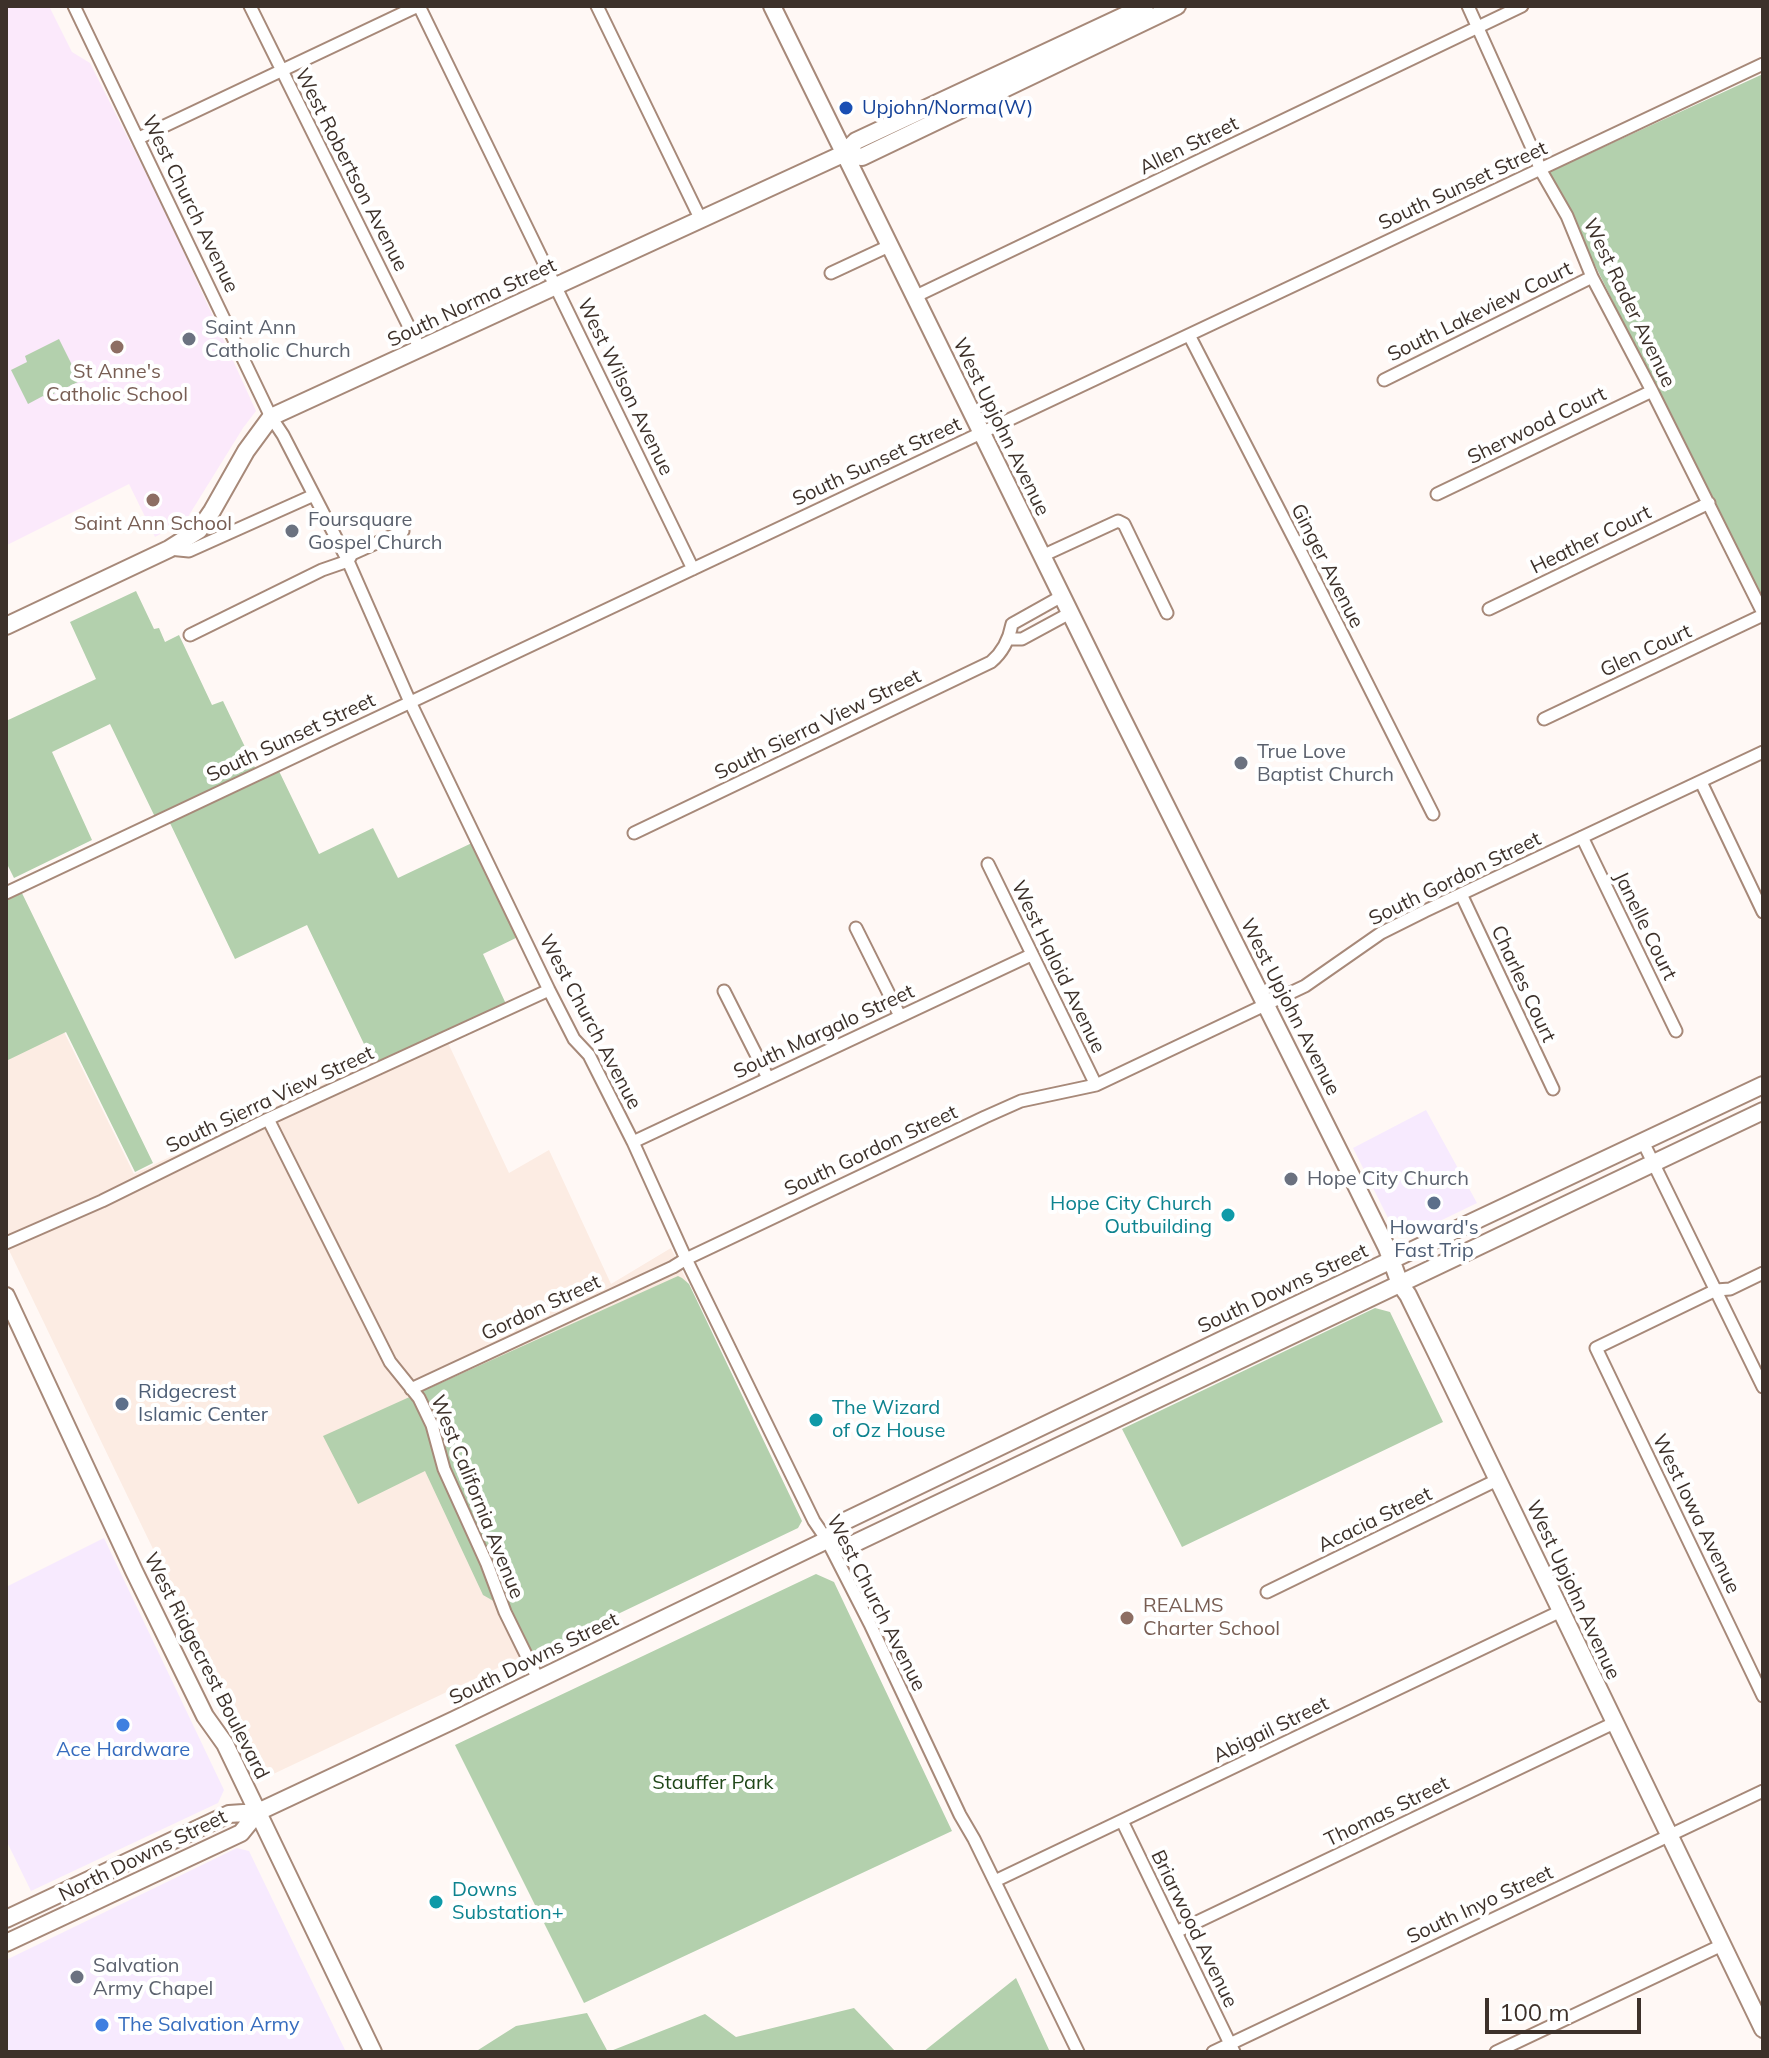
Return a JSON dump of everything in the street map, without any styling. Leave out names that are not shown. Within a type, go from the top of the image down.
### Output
[{"type":"main road","name":"West Upjohn Avenue","points":[[772,6],[1070,613],[1376,1225],[1400,1284],[1499,1479],[1763,2029]]},
{"type":"main road","name":"South Norma Street","points":[[6,626],[169,549],[199,530],[246,451],[271,417],[843,154],[856,141],[1145,6]]},
{"type":"main road","name":"South Norma Street","points":[[843,154],[862,157],[1177,6]]},
{"type":"main road","name":"South Downs Street","points":[[258,1812],[827,1540],[841,1523],[1763,1085]]},
{"type":"main road","name":"South Downs Street","points":[[827,1540],[851,1545],[1763,1111]]},
{"type":"main road","name":"West Ridgecrest Boulevard","points":[[6,1296],[186,1677],[205,1716],[225,1744],[373,2052]]},
{"type":"main road","name":"North Downs Street","points":[[6,1919],[229,1814],[258,1812]]},
{"type":"main road","name":"North Downs Street","points":[[6,1943],[241,1833],[258,1812]]},
{"type":"street","name":"West Church Avenue","points":[[74,6],[271,417],[348,561],[410,702],[549,990],[574,1039],[589,1055],[633,1142],[686,1259],[811,1515],[870,1624],[960,1815],[1078,2052]]},
{"type":"street","name":"West Robertson Avenue","points":[[250,6],[420,349]]},
{"type":"street","points":[[139,138],[418,6]]},
{"type":"street","name":"West Wilson Avenue","points":[[418,6],[693,569]]},
{"type":"street","points":[[597,6],[701,220]]},
{"type":"street","name":"West Rader Avenue","points":[[1468,6],[1540,169],[1567,216],[1592,277],[1763,614]]},
{"type":"street","name":"Allen Street","points":[[914,297],[1522,6]]},
{"type":"street","name":"South Sunset Street","points":[[6,893],[1763,64]]},
{"type":"street","points":[[831,273],[889,246]]},
{"type":"street","name":"South Lakeview Court","points":[[1384,380],[1592,277]]},
{"type":"street","name":"Ginger Avenue","points":[[1189,335],[1433,814]]},
{"type":"street","name":"Sherwood Court","points":[[1437,494],[1652,391]]},
{"type":"street","name":"South Norma Street","points":[[169,549],[189,551],[314,495]]},
{"type":"street","name":"Heather Court","points":[[1489,609],[1709,503]]},
{"type":"street","points":[[1042,556],[1118,521],[1124,524],[1167,613]]},
{"type":"street","points":[[190,635],[322,570],[348,561],[352,554],[403,531]]},
{"type":"street","name":"South Sierra View Street","points":[[634,833],[991,662],[1009,639],[1012,624],[1062,596]]},
{"type":"street","name":"South Sierra View Street","points":[[1009,639],[1022,639],[1070,613]]},
{"type":"street","name":"Glen Court","points":[[1544,719],[1763,614]]},
{"type":"street","name":"South Gordon Street","points":[[686,1259],[1021,1101],[1096,1085],[1305,986],[1381,933],[1763,752]]},
{"type":"street","points":[[1701,782],[1763,912]]},
{"type":"street","name":"Janelle Court","points":[[1582,837],[1676,1031]]},
{"type":"street","name":"West Haloid Avenue","points":[[988,864],[1096,1085]]},
{"type":"street","name":"Charles Court","points":[[1461,894],[1553,1089]]},
{"type":"street","points":[[856,928],[900,1016]]},
{"type":"street","name":"South Margalo Street","points":[[633,1142],[1031,955]]},
{"type":"street","name":"South Sierra View Street","points":[[6,1243],[102,1201],[268,1119],[549,990]]},
{"type":"street","points":[[724,991],[768,1078]]},
{"type":"street","name":"West California Avenue","points":[[268,1119],[390,1362],[419,1398],[432,1425],[444,1469],[505,1612],[538,1679]]},
{"type":"street","points":[[1643,1142],[1763,1387]]},
{"type":"street","name":"Gordon Street","points":[[411,1389],[686,1259]]},
{"type":"street","points":[[1716,1290],[1730,1289],[1763,1273]]},
{"type":"street","name":"West Iowa Avenue","points":[[1716,1290],[1596,1348],[1763,1696]]},
{"type":"street","name":"Acacia Street","points":[[1267,1592],[1499,1479]]},
{"type":"street","name":"Abigail Street","points":[[995,1881],[1561,1611]]},
{"type":"street","name":"Thomas Street","points":[[1176,1932],[1614,1723]]},
{"type":"street","name":"South Inyo Street","points":[[1213,2052],[1232,2048],[1763,1791]]},
{"type":"street","name":"Briarwood Avenue","points":[[1122,1821],[1232,2048]]},
{"type":"street","points":[[1496,2052],[1722,1945]]},
{"type":"shaded area","name":"St Anne's Catholic School","points":[[6,6],[49,6],[72,52],[90,63],[165,211],[256,411],[186,520],[155,537],[129,484],[7,545],[6,542]]},
{"type":"shaded area","points":[[6,914],[134,1174],[441,1028],[509,1173],[549,1150],[611,1284],[671,1248],[799,1515],[798,1526],[269,1776],[260,1771],[6,1244]]},
{"type":"shaded area","points":[[1426,1110],[1477,1203],[1407,1237],[1395,1232],[1353,1148]]},
{"type":"shaded area","points":[[104,1538],[224,1790],[218,1803],[31,1891],[6,1840],[6,1587]]},
{"type":"shaded area","points":[[237,1848],[249,1851],[346,2052],[6,2052],[6,1960]]},
{"type":"green space","points":[[1763,74],[1763,605],[1549,172]]},
{"type":"green space","points":[[59,339],[80,381],[28,404],[11,370],[27,362],[25,356]]},
{"type":"green space","points":[[136,591],[154,629],[159,628],[165,642],[179,635],[212,705],[223,701],[256,770],[155,817],[110,724],[52,752],[92,840],[14,878],[6,862],[6,721],[96,679],[70,622]]},
{"type":"green space","points":[[278,769],[319,854],[373,828],[398,878],[474,842],[520,936],[483,954],[506,1004],[375,1067],[307,925],[235,959],[169,821]]},
{"type":"green space","points":[[20,889],[153,1163],[135,1172],[66,1032],[6,1061],[6,896]]},
{"type":"green space","points":[[678,1276],[689,1284],[802,1521],[798,1528],[532,1655],[497,1603],[483,1595],[425,1471],[358,1504],[323,1436]]},
{"type":"green space","points":[[1375,1308],[1390,1312],[1443,1422],[1182,1547],[1122,1429]]},
{"type":"green space","name":"Stauffer Park","points":[[816,1574],[834,1582],[952,1831],[584,2003],[455,1745]]},
{"type":"green space","points":[[1016,1978],[1050,2052],[923,2052]]},
{"type":"green space","points":[[854,2008],[896,2052],[608,2052],[705,2014],[736,2037]]},
{"type":"green space","points":[[587,2013],[608,2052],[475,2052],[516,2026]]},
{"type":"place","name":"Upjohn/Norma(W)","points":[[846,108]]},
{"type":"place","name":"Saint Ann Catholic Church","points":[[189,339]]},
{"type":"place","name":"St Anne's Catholic School","points":[[117,347]]},
{"type":"place","name":"Saint Ann School","points":[[153,500]]},
{"type":"place","name":"Foursquare Gospel Church","points":[[292,531]]},
{"type":"place","name":"True Love Baptist Church","points":[[1241,763]]},
{"type":"place","name":"Hope City Church","points":[[1291,1179]]},
{"type":"place","name":"Howard's Fast Trip","points":[[1434,1203]]},
{"type":"place","name":"Hope City Church Outbuilding","points":[[1228,1215]]},
{"type":"place","name":"Ridgecrest Islamic Center","points":[[122,1404]]},
{"type":"place","name":"The Wizard of Oz House","points":[[816,1420]]},
{"type":"place","name":"REALMS Charter School","points":[[1127,1618]]},
{"type":"place","name":"Ace Hardware","points":[[123,1725]]},
{"type":"place","name":"Downs Substation+","points":[[436,1902]]},
{"type":"place","name":"Salvation Army Chapel","points":[[77,1977]]},
{"type":"place","name":"The Salvation Army","points":[[102,2025]]}]
